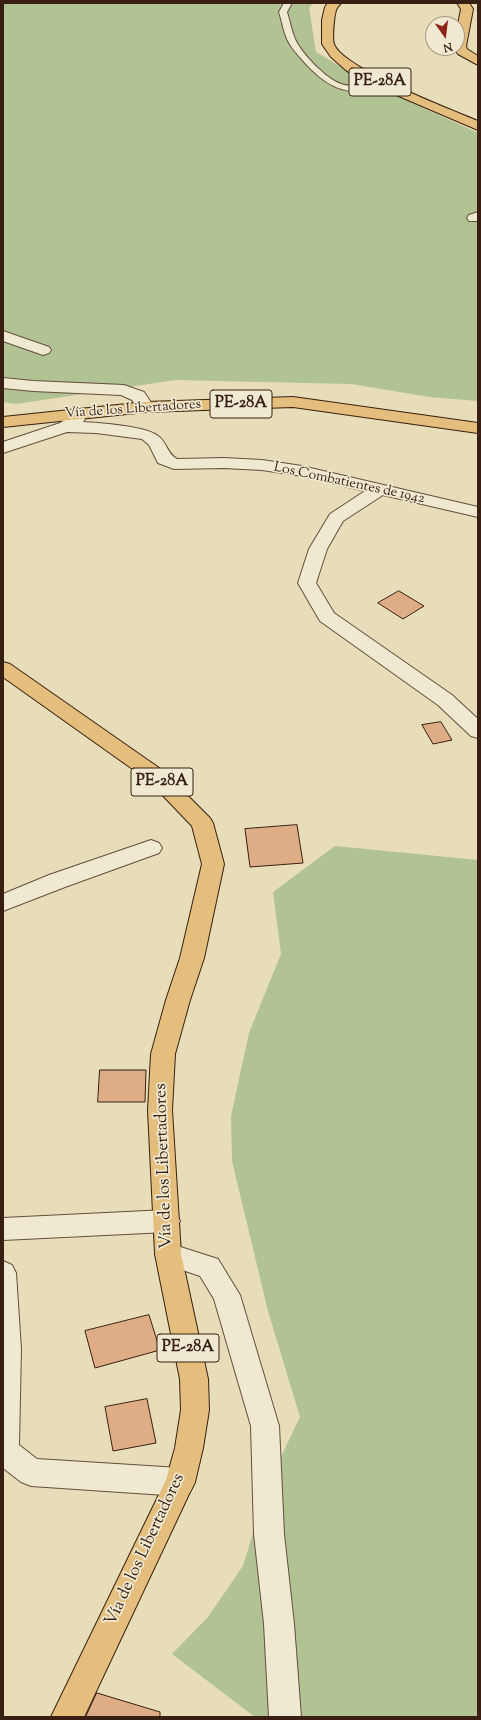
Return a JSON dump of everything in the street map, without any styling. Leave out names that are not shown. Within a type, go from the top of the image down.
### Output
[{"type":"highway","name":"PE-28A","points":[[335,3],[331,7],[328,20],[328,44],[335,54],[352,68],[385,85],[478,126]]},
{"type":"highway","points":[[463,3],[467,9],[460,46],[462,51],[478,61]]},
{"type":"highway","name":"Vía de los Libertadores","points":[[3,422],[146,407],[293,402],[478,428]]},
{"type":"highway","name":"Vía de los Libertadores","points":[[3,668],[155,775],[202,823],[213,864],[192,958],[178,1000],[163,1054],[160,1110],[168,1254],[194,1379],[195,1410],[189,1448],[180,1482],[67,1717]]},
{"type":"street","points":[[3,336],[43,350]]},
{"type":"street","points":[[3,383],[33,386],[124,390],[138,396],[146,407]]},
{"type":"street","points":[[3,448],[66,427],[85,413]]},
{"type":"street","name":"Los Combatientes de 1942","points":[[66,427],[96,428],[147,435],[157,443],[164,459],[174,464],[224,463],[262,465],[302,471],[478,512]]},
{"type":"street","points":[[380,489],[336,518],[318,549],[307,583],[327,617],[445,700],[476,725]]},
{"type":"street","points":[[3,903],[57,881],[151,848]]},
{"type":"street","points":[[3,1229],[167,1221]]},
{"type":"street","points":[[168,1254],[209,1267],[226,1295],[265,1426],[269,1534],[279,1624],[285,1717]]},
{"type":"street","points":[[3,1273],[7,1349],[4,1450],[31,1472],[180,1482]]},
{"type":"lane","points":[[288,3],[283,12],[292,41],[323,77],[337,86],[350,88],[385,85]]},
{"type":"green space","points":[[3,3],[313,3],[309,8],[316,52],[365,81],[478,133],[478,401],[429,397],[351,384],[175,380],[16,404],[3,402]]},
{"type":"green space","points":[[335,846],[478,860],[478,1717],[255,1717],[172,1654],[208,1617],[243,1566],[268,1484],[300,1417],[268,1311],[232,1161],[231,1116],[249,1033],[281,954],[273,892]]},
{"type":"building","points":[[399,591],[424,606],[403,619],[378,603]]},
{"type":"building","points":[[441,722],[452,740],[433,744],[422,725]]},
{"type":"building","points":[[297,825],[303,863],[250,867],[245,829]]},
{"type":"building","points":[[100,1070],[146,1070],[145,1102],[98,1102]]},
{"type":"building","points":[[149,1315],[160,1350],[95,1368],[85,1331]]},
{"type":"building","points":[[147,1399],[156,1443],[113,1451],[105,1407]]},
{"type":"building","points":[[97,1693],[160,1712],[160,1717],[86,1717]]}]
